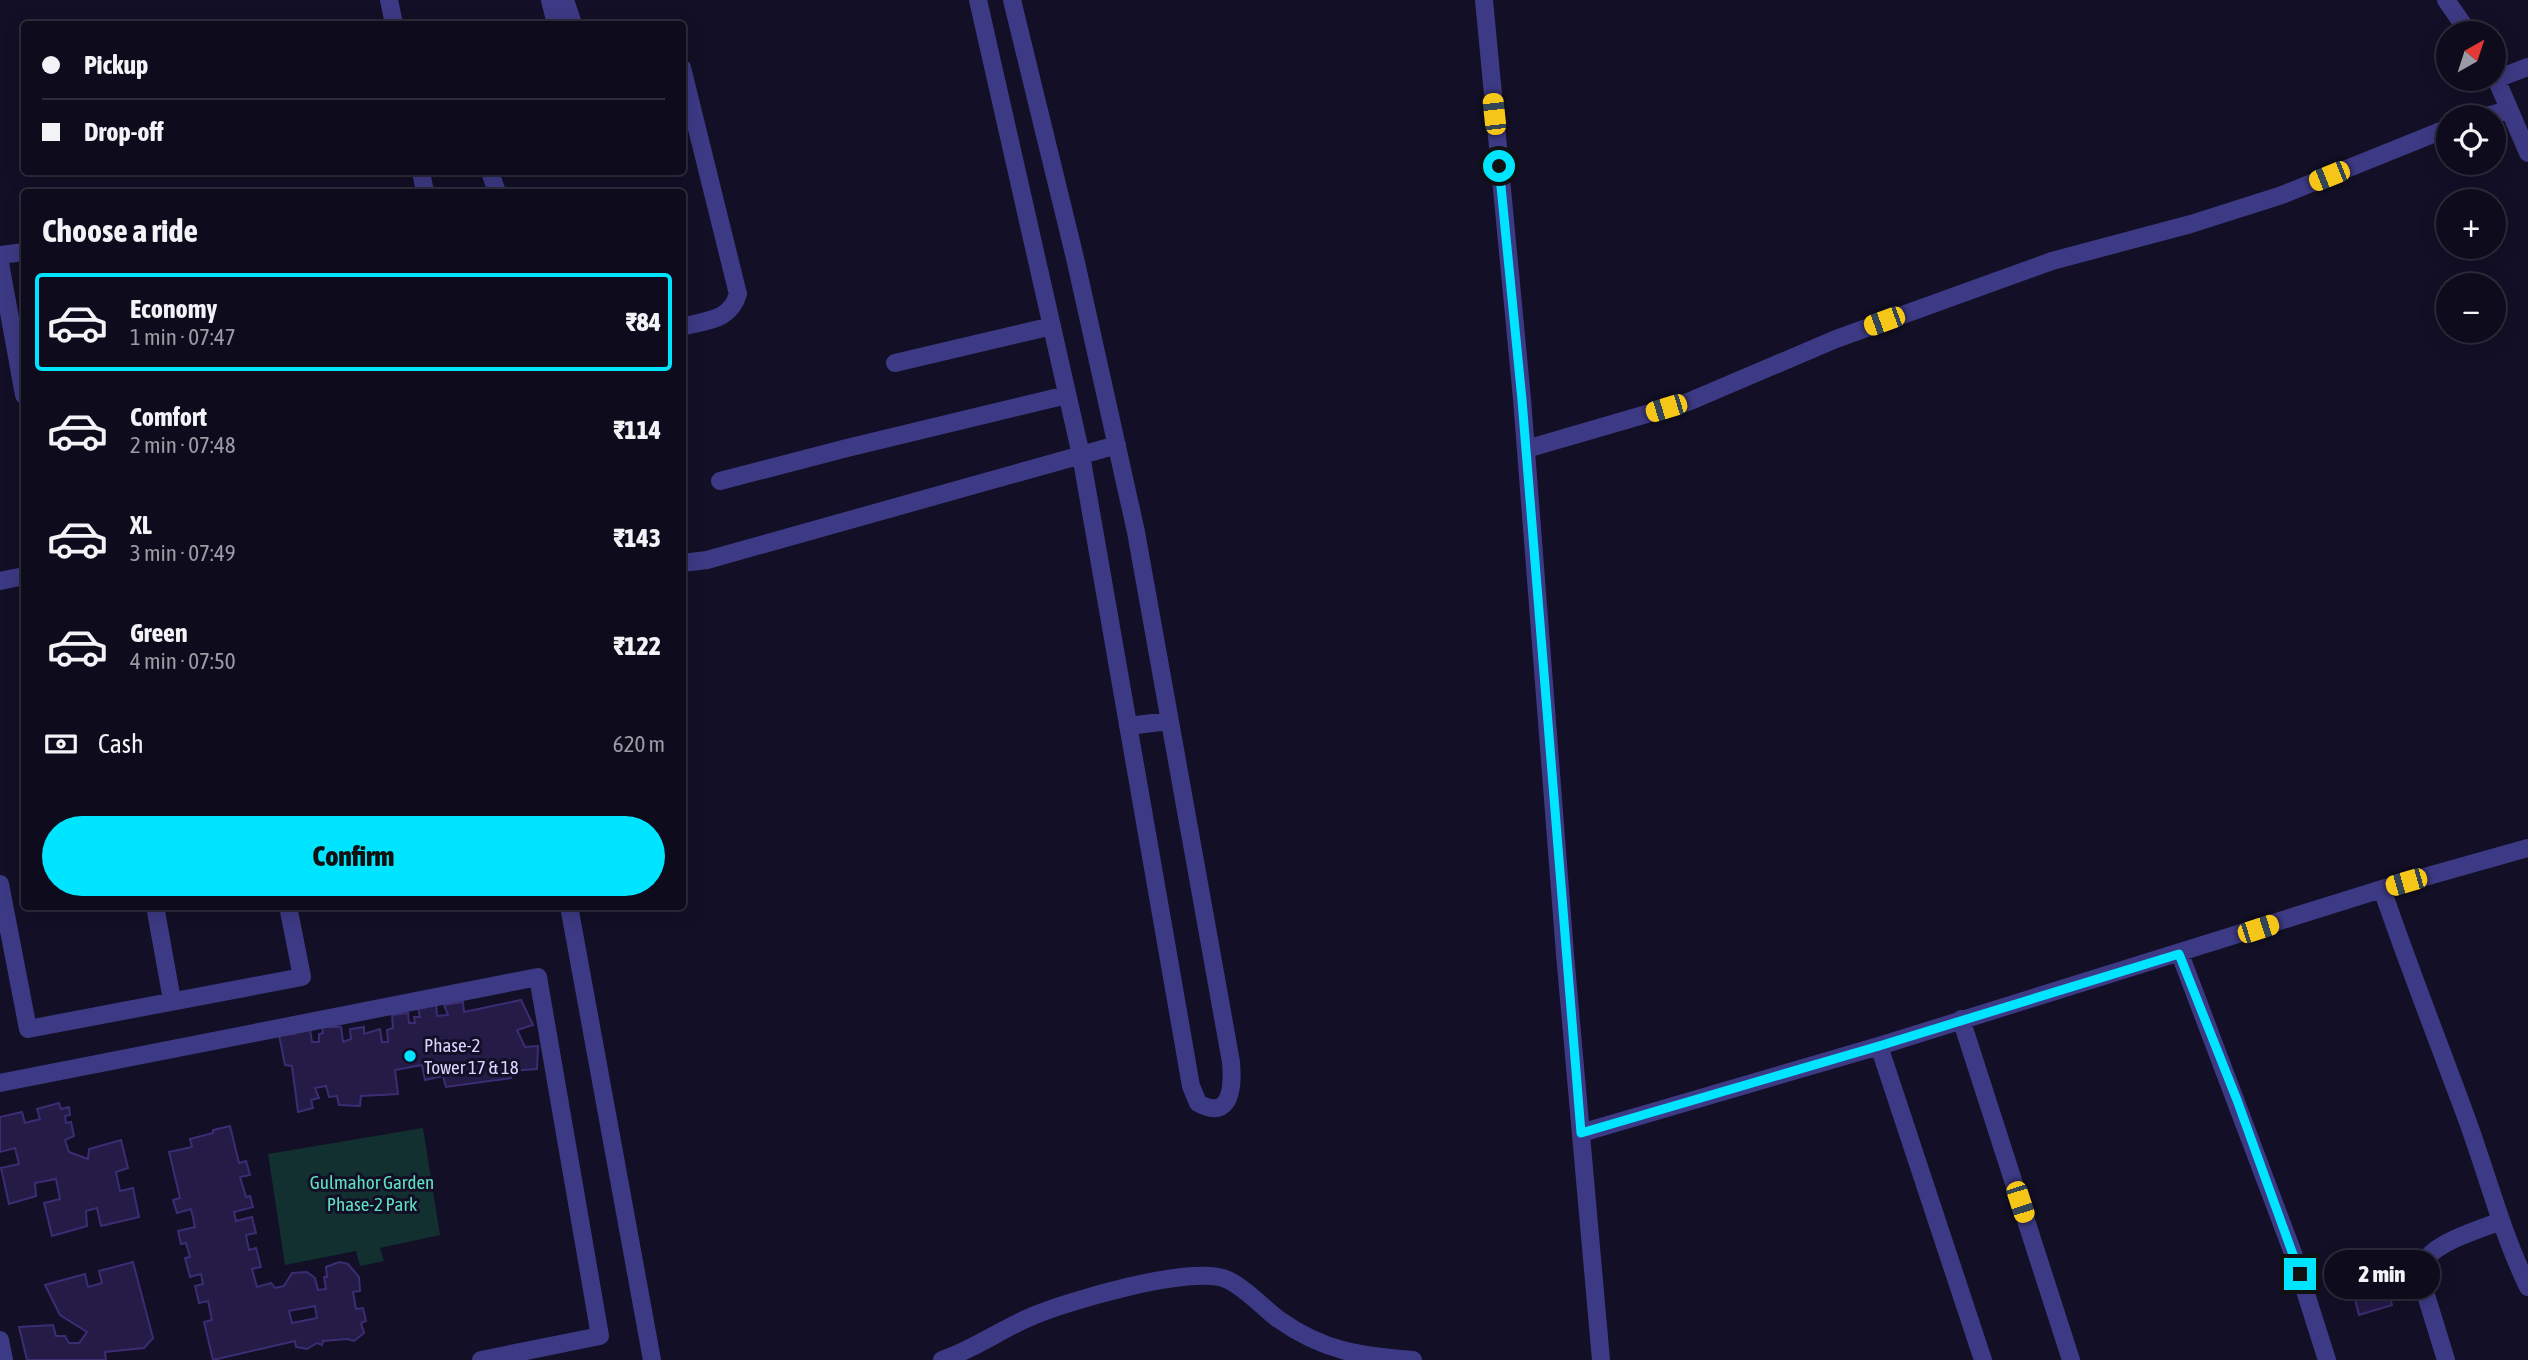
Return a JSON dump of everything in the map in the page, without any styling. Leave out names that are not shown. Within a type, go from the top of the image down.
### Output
[{"type":"street","points":[[390,0],[394,21]]},
{"type":"street","points":[[550,0],[555,21]]},
{"type":"street","points":[[565,0],[572,21]]},
{"type":"street","points":[[978,0],[1081,455],[1191,1086],[1198,1103],[1206,1108],[1218,1107],[1226,1104],[1230,1096],[1233,1081],[1231,1062],[1136,532],[1075,258],[1012,0]]},
{"type":"street","points":[[1484,0],[1526,449],[1601,1360]]},
{"type":"street","points":[[2445,0],[2460,21]]},
{"type":"street","points":[[2506,73],[2528,67]]},
{"type":"street","points":[[686,84],[738,294],[734,307],[723,316],[686,326]]},
{"type":"street","points":[[2501,91],[2528,153]]},
{"type":"street","points":[[1526,449],[1688,402],[1836,339],[2052,261],[2190,224],[2282,195],[2436,133]]},
{"type":"street","points":[[0,255],[21,252]]},
{"type":"street","points":[[0,263],[21,378]]},
{"type":"street","points":[[895,363],[1052,326]]},
{"type":"street","points":[[720,481],[1067,395]]},
{"type":"street","points":[[686,563],[707,560],[1117,444]]},
{"type":"street","points":[[0,581],[21,577]]},
{"type":"street","points":[[1128,726],[1170,720]]},
{"type":"street","points":[[1581,1133],[1879,1046],[2382,889],[2528,848]]},
{"type":"street","points":[[0,884],[28,1029],[302,976],[289,910]]},
{"type":"street","points":[[2382,889],[2501,1221],[2528,1287]]},
{"type":"street","points":[[156,910],[172,1000]]},
{"type":"street","points":[[570,910],[652,1360]]},
{"type":"street","points":[[2179,954],[2293,1253],[2327,1360]]},
{"type":"street","points":[[1,1079],[538,977],[600,1336],[481,1360]]},
{"type":"street","points":[[1961,1019],[2071,1360]]},
{"type":"street","points":[[1879,1046],[1983,1360]]},
{"type":"street","points":[[2446,1360],[2421,1279],[2422,1266],[2428,1256],[2442,1246],[2501,1221]]},
{"type":"street","points":[[942,1360],[1028,1318],[1076,1300],[1108,1291],[1194,1275],[1228,1279],[1278,1319],[1310,1340],[1337,1350],[1413,1360]]},
{"type":"street","points":[[0,1340],[4,1360]]},
{"type":"green space","name":"Gulmahor Garden Phase-2 Park","points":[[423,1128],[440,1235],[380,1248],[384,1261],[360,1266],[356,1251],[285,1265],[268,1154]]},
{"type":"building","name":"Phase-2 Tower 17 & 18","points":[[521,1000],[533,1025],[517,1030],[525,1047],[538,1046],[537,1069],[507,1071],[511,1078],[446,1087],[443,1076],[425,1080],[422,1065],[395,1070],[398,1094],[361,1096],[360,1106],[339,1105],[337,1096],[329,1097],[326,1086],[315,1088],[319,1098],[311,1100],[313,1108],[298,1112],[292,1066],[285,1065],[279,1035],[295,1034],[295,1028],[310,1030],[312,1042],[319,1042],[319,1034],[323,1033],[322,1027],[341,1027],[343,1042],[351,1039],[350,1029],[364,1027],[364,1034],[380,1029],[382,1042],[388,1042],[387,1030],[393,1028],[392,1015],[408,1013],[409,1023],[415,1023],[414,1017],[420,1017],[417,1004],[436,1002],[437,1016],[448,1015],[444,1005],[463,1002],[464,1012]]},
{"type":"building","points":[[59,1103],[61,1109],[69,1107],[70,1115],[65,1116],[66,1123],[71,1122],[74,1136],[65,1140],[69,1152],[88,1159],[89,1149],[121,1140],[128,1168],[116,1172],[120,1191],[133,1188],[139,1217],[101,1226],[97,1208],[86,1211],[87,1226],[52,1236],[44,1203],[60,1199],[56,1179],[35,1183],[36,1196],[9,1204],[1,1168],[19,1164],[15,1148],[0,1152],[0,1117],[22,1112],[25,1123],[40,1119],[37,1109]]},
{"type":"building","points":[[230,1126],[239,1163],[246,1161],[250,1175],[240,1177],[246,1197],[250,1196],[253,1207],[234,1212],[236,1221],[252,1217],[256,1233],[246,1235],[249,1250],[256,1248],[261,1267],[252,1269],[257,1287],[271,1283],[275,1288],[284,1286],[292,1273],[307,1272],[315,1278],[318,1290],[326,1289],[326,1267],[339,1262],[348,1264],[359,1277],[360,1291],[353,1292],[356,1309],[363,1308],[366,1321],[361,1323],[364,1333],[354,1341],[323,1341],[322,1345],[317,1343],[307,1349],[296,1347],[295,1341],[213,1360],[204,1322],[212,1320],[208,1301],[199,1303],[195,1286],[203,1284],[201,1274],[190,1277],[185,1258],[190,1257],[186,1243],[181,1244],[178,1231],[195,1227],[191,1209],[177,1213],[173,1200],[180,1198],[169,1152],[192,1147],[190,1139],[213,1133],[213,1130]],"holes":[[[315,1306],[317,1318],[292,1323],[289,1311]]]},
{"type":"building","points":[[133,1262],[153,1338],[144,1348],[105,1352],[106,1360],[27,1360],[19,1327],[53,1325],[56,1336],[65,1336],[69,1343],[79,1343],[87,1332],[60,1315],[45,1285],[85,1274],[88,1287],[102,1283],[99,1271]]},
{"type":"building","points":[[2387,1286],[2392,1305],[2359,1315],[2354,1296]]},
{"type":"place","name":"Phase-2 Tower 17 & 18","points":[[410,1056]]},
{"type":"route","points":[[1499,166],[1522,400],[1581,1133],[1879,1046],[2179,954],[2237,1100],[2300,1274]]}]
